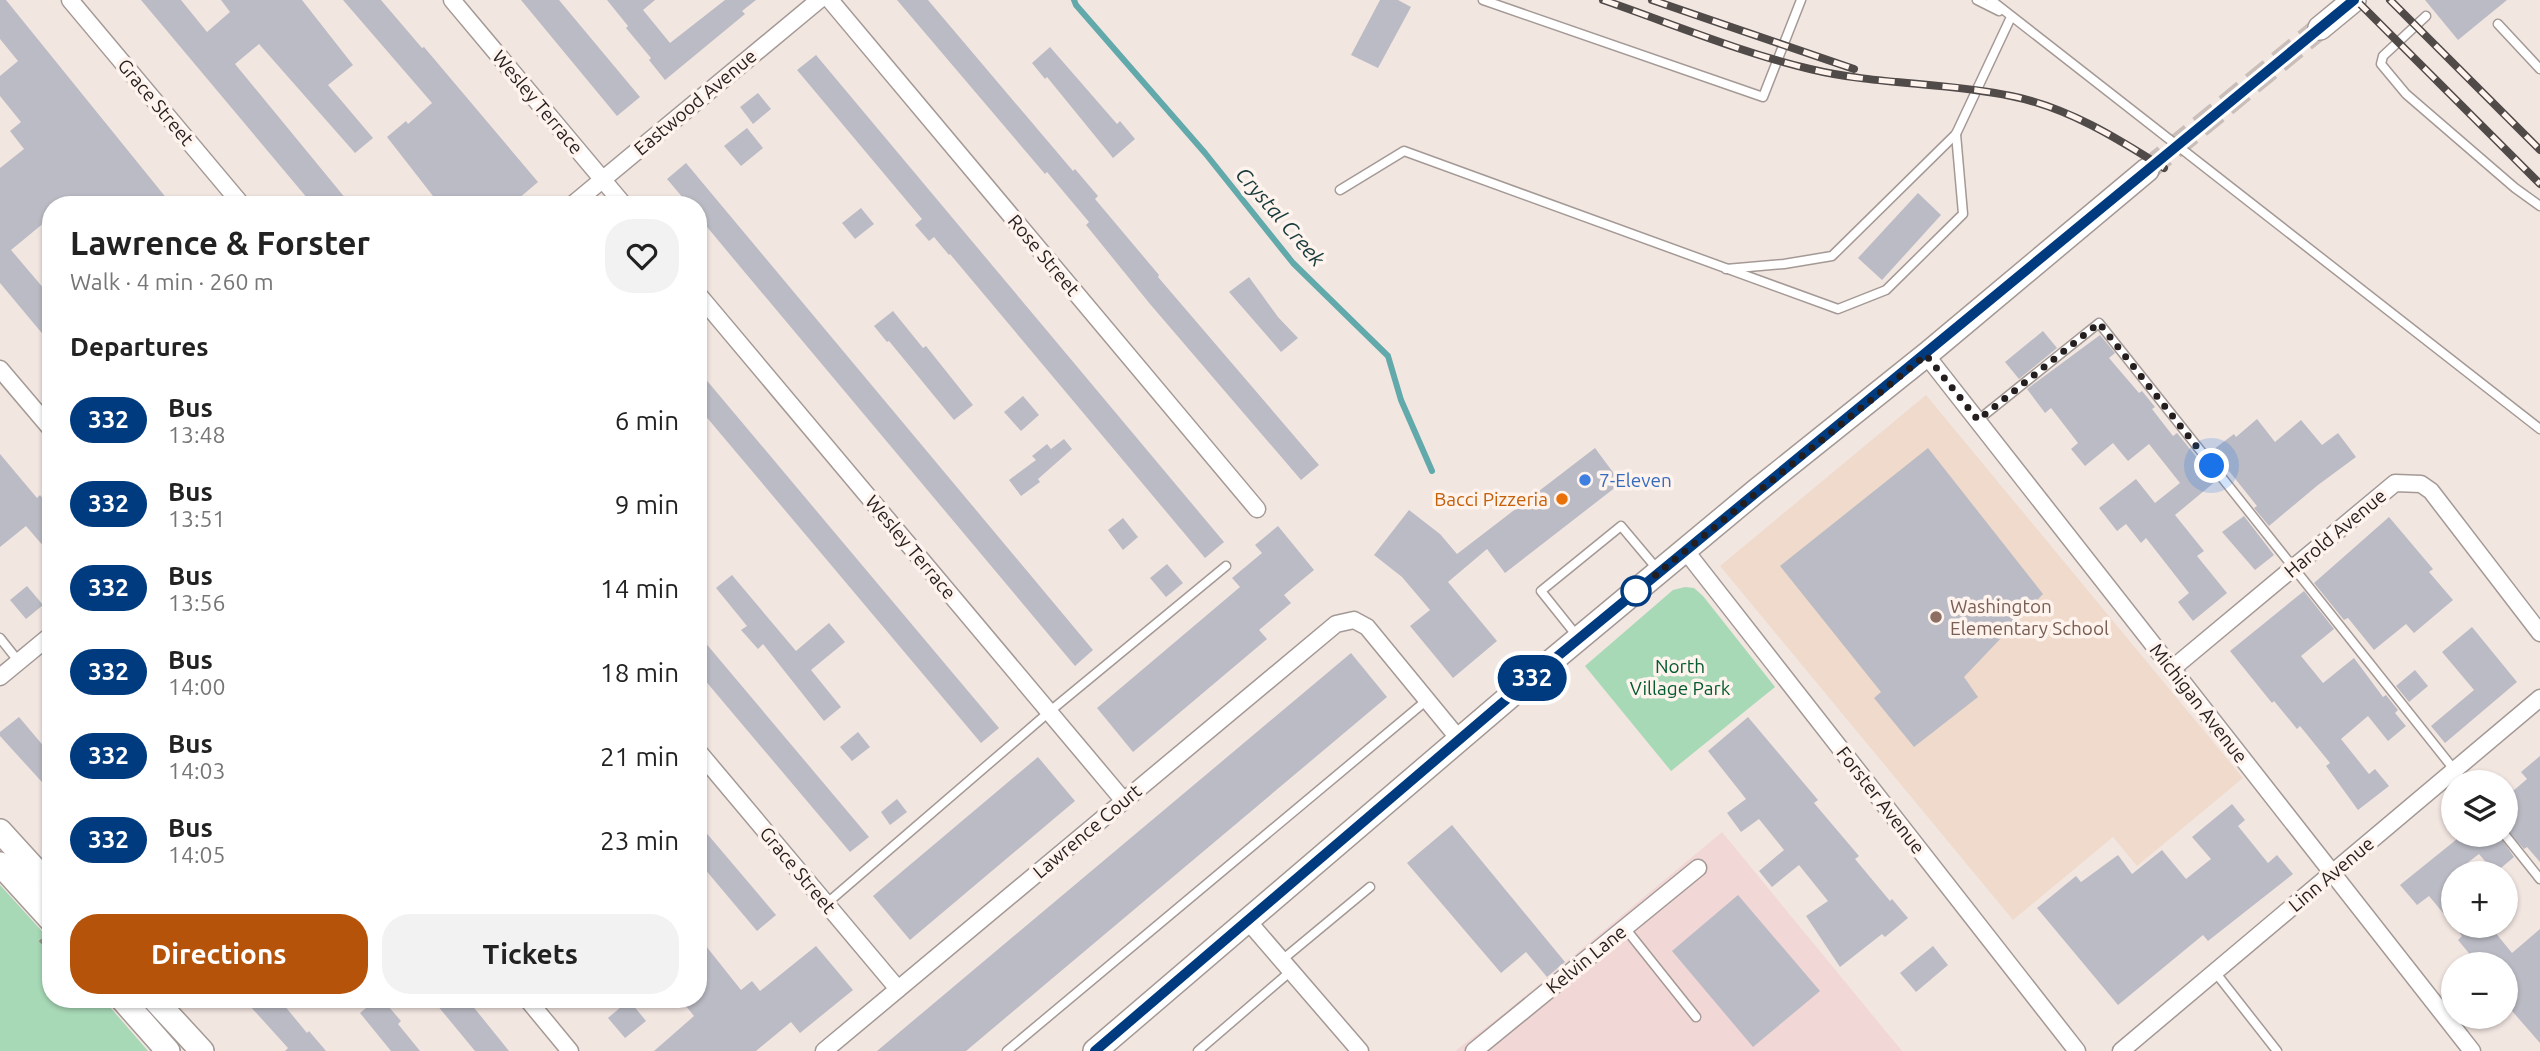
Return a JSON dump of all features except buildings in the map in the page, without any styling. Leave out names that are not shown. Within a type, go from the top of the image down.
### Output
[{"type":"main road","points":[[2320,28],[2354,0]]},
{"type":"main road","points":[[1095,1051],[1459,739],[2147,170]]},
{"type":"main road","points":[[0,831],[42,877]]},
{"type":"main road","points":[[0,864],[42,910]]},
{"type":"main road","points":[[130,1008],[167,1051]]},
{"type":"main road","points":[[162,1008],[202,1051]]},
{"type":"street","name":"Grace Street","points":[[69,0],[234,196]]},
{"type":"street","name":"Wesley Terrace","points":[[452,0],[616,196]]},
{"type":"street","name":"Eastwood Avenue","points":[[582,196],[819,0]]},
{"type":"street","name":"Rose Street","points":[[830,0],[1257,509]]},
{"type":"street","name":"Wesley Terrace","points":[[707,305],[1124,801]]},
{"type":"street","name":"Michigan Avenue","points":[[1926,355],[2472,1051]]},
{"type":"street","points":[[0,369],[42,418]]},
{"type":"street","name":"Harold Avenue","points":[[2173,668],[2395,483],[2421,484],[2431,491],[2540,633]]},
{"type":"street","name":"Forster Avenue","points":[[1685,550],[2077,1051]]},
{"type":"street","name":"Lawrence Court","points":[[824,1051],[1336,624],[1354,620],[1367,627],[1427,700]]},
{"type":"street","points":[[0,677],[42,643]]},
{"type":"street","name":"Linn Avenue","points":[[2465,770],[2540,698]]},
{"type":"street","points":[[1427,700],[1459,739]]},
{"type":"street","name":"Grace Street","points":[[707,762],[898,989]]},
{"type":"street","name":"Linn Avenue","points":[[2122,1051],[2332,874],[2441,790]]},
{"type":"street","name":"Kelvin Lane","points":[[1474,1051],[1698,868]]},
{"type":"street","points":[[1247,920],[1360,1051]]},
{"type":"street","points":[[534,1008],[570,1051]]},
{"type":"lane","points":[[1483,0],[1763,97],[1797,1]]},
{"type":"lane","points":[[1977,0],[2011,17]]},
{"type":"lane","points":[[1991,0],[2540,429]]},
{"type":"lane","points":[[2426,16],[2383,57],[2381,64],[2406,94],[2515,188],[2540,206]]},
{"type":"lane","points":[[1723,269],[1784,264],[1832,256],[1956,134],[2011,17]]},
{"type":"lane","points":[[2498,24],[2540,69]]},
{"type":"lane","points":[[1340,190],[1404,151],[1838,309],[1886,290],[1963,214],[1956,134]]},
{"type":"lane","points":[[1978,420],[2099,323],[2454,770]]},
{"type":"lane","points":[[1579,639],[1541,592],[1621,526],[1659,572]]},
{"type":"lane","points":[[826,904],[1049,712],[1226,566]]},
{"type":"lane","points":[[0,638],[19,662]]},
{"type":"lane","points":[[1007,1051],[1427,700]]},
{"type":"lane","points":[[2515,847],[2540,879]]},
{"type":"lane","points":[[1198,1051],[1370,887]]},
{"type":"lane","points":[[1625,928],[1696,1017]]},
{"type":"lane","points":[[2215,972],[2277,1051]]},
{"type":"shaded area","name":"Washington Elementary School","points":[[1926,395],[2243,778],[2137,866],[2113,837],[2013,920],[1720,566]]},
{"type":"shaded area","points":[[1722,832],[1902,1051],[1455,1051],[1506,1012]]},
{"type":"green space","name":"North Village Park","points":[[1694,588],[1703,596],[1775,687],[1671,771],[1585,666],[1673,590]]},
{"type":"green space","points":[[0,885],[42,931],[42,1008],[111,1008],[148,1051],[0,1051]]},
{"type":"waterway","name":"Crystal Creek","points":[[1074,0],[1205,153],[1293,263],[1388,356],[1401,400],[1432,471]]},
{"type":"tunnel","points":[[2147,170],[2320,28]]},
{"type":"railway","points":[[1603,0],[1732,46],[1810,69],[1860,78],[1986,91],[2032,101],[2091,125],[2164,168]]},
{"type":"railway","points":[[1652,0],[1854,69]]},
{"type":"railway","points":[[2356,0],[2540,184]]},
{"type":"railway","points":[[2390,0],[2540,150]]},
{"type":"bus line","name":"332","points":[[1095,1051],[1536,674],[2354,0]]},
{"type":"place","name":"7-Eleven","points":[[1585,480]]},
{"type":"place","name":"Bacci Pizzeria","points":[[1562,499]]},
{"type":"place","name":"Washington Elementary School","points":[[1936,617]]},
{"type":"route","points":[[1636,591],[1926,355],[1978,420],[2099,323],[2212,466]]}]
